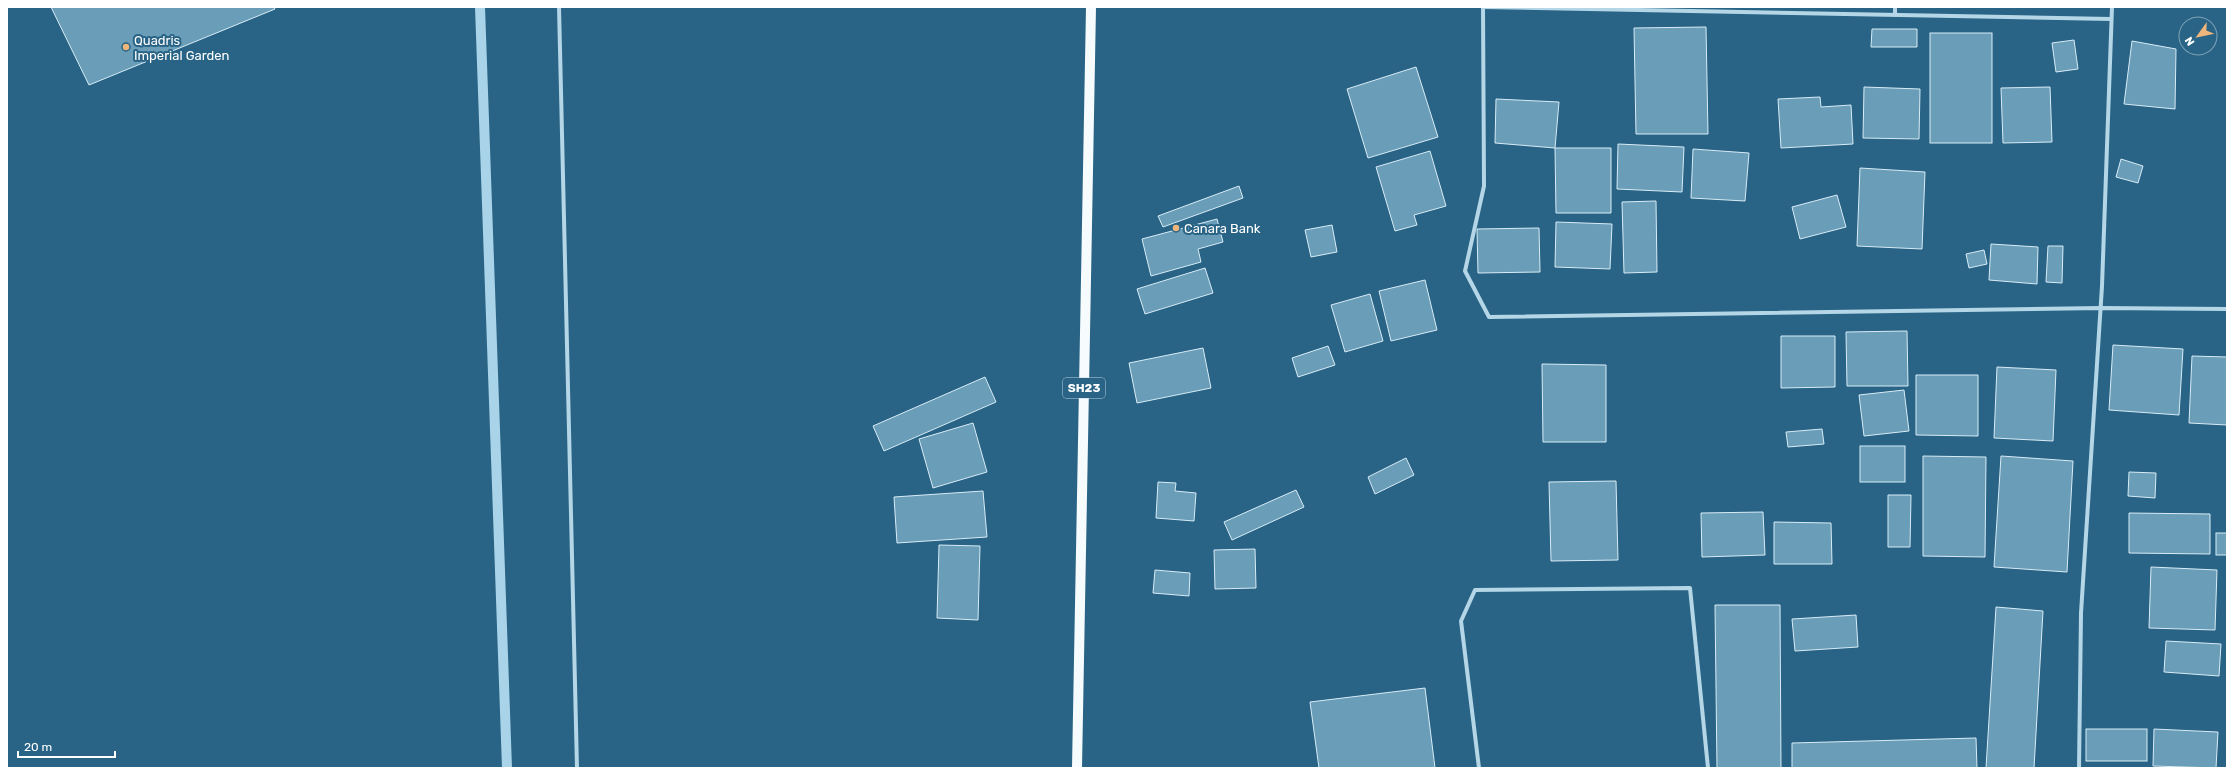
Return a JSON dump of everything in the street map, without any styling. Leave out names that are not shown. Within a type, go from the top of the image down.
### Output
[{"type":"main road","name":"SH23","points":[[1077,768],[1091,7]]},
{"type":"street","points":[[559,7],[577,768]]},
{"type":"street","points":[[2111,19],[1483,7],[1484,186],[1465,271],[1489,317],[2100,308],[2227,309]]},
{"type":"street","points":[[1895,7],[1895,15]]},
{"type":"street","points":[[2079,768],[2081,613],[2100,308],[2112,7]]},
{"type":"street","points":[[1479,768],[1462,621],[1475,590],[1690,588],[1708,768]]},
{"type":"building","name":"Quadris Imperial Garden","points":[[51,7],[274,7],[275,9],[89,85]]},
{"type":"building","points":[[1706,27],[1708,134],[1636,134],[1634,28]]},
{"type":"building","points":[[1872,29],[1917,29],[1917,47],[1871,47]]},
{"type":"building","points":[[1930,33],[1992,33],[1992,143],[1930,143]]},
{"type":"building","points":[[2074,40],[2078,69],[2056,72],[2052,43]]},
{"type":"building","points":[[2132,41],[2176,49],[2175,109],[2124,104]]},
{"type":"building","points":[[1416,67],[1438,137],[1368,158],[1347,89]]},
{"type":"building","points":[[1864,87],[1920,89],[1919,139],[1863,138]]},
{"type":"building","points":[[2050,87],[2052,142],[2003,143],[2001,88]]},
{"type":"building","points":[[1820,97],[1821,107],[1851,105],[1853,144],[1781,148],[1778,99]]},
{"type":"building","points":[[1496,99],[1559,102],[1555,148],[1495,143]]},
{"type":"building","points":[[1618,144],[1684,147],[1682,192],[1617,189]]},
{"type":"building","points":[[1555,148],[1611,148],[1611,213],[1556,213]]},
{"type":"building","points":[[1693,149],[1749,153],[1745,201],[1691,198]]},
{"type":"building","points":[[1430,151],[1446,206],[1414,215],[1417,225],[1395,231],[1376,167]]},
{"type":"building","points":[[2121,159],[2143,166],[2138,183],[2116,177]]},
{"type":"building","points":[[1860,168],[1925,172],[1922,249],[1857,246]]},
{"type":"building","points":[[1239,186],[1243,198],[1163,227],[1158,216]]},
{"type":"building","points":[[1837,195],[1846,227],[1800,239],[1792,207]]},
{"type":"building","points":[[1656,201],[1657,272],[1624,273],[1622,202]]},
{"type":"building","points":[[1217,219],[1223,242],[1198,249],[1201,262],[1151,276],[1142,239]]},
{"type":"building","points":[[1556,222],[1612,224],[1610,269],[1555,267]]},
{"type":"building","points":[[1332,225],[1337,252],[1311,257],[1305,230]]},
{"type":"building","points":[[1539,228],[1540,272],[1478,273],[1477,229]]},
{"type":"building","points":[[1991,244],[2038,247],[2037,284],[1989,280]]},
{"type":"building","points":[[2048,246],[2063,246],[2062,283],[2046,282]]},
{"type":"building","points":[[1984,250],[1987,264],[1969,268],[1966,254]]},
{"type":"building","points":[[1205,268],[1213,293],[1145,314],[1137,289]]},
{"type":"building","points":[[1425,280],[1437,330],[1391,341],[1379,291]]},
{"type":"building","points":[[1370,294],[1383,341],[1345,352],[1331,305]]},
{"type":"building","points":[[1907,331],[1908,386],[1847,386],[1846,332]]},
{"type":"building","points":[[1781,336],[1835,336],[1835,387],[1781,388]]},
{"type":"building","points":[[2113,345],[2183,349],[2179,415],[2109,410]]},
{"type":"building","points":[[1328,346],[1335,365],[1298,377],[1292,358]]},
{"type":"building","points":[[1203,348],[1211,388],[1137,403],[1129,363]]},
{"type":"building","points":[[2192,356],[2227,357],[2227,425],[2189,423]]},
{"type":"building","points":[[1542,364],[1606,365],[1606,442],[1543,442]]},
{"type":"building","points":[[1997,367],[2056,370],[2053,441],[1994,438]]},
{"type":"building","points":[[1916,375],[1978,375],[1978,436],[1916,435]]},
{"type":"building","points":[[985,377],[996,402],[884,451],[873,426]]},
{"type":"building","points":[[1904,390],[1909,431],[1864,436],[1859,395]]},
{"type":"building","points":[[973,423],[987,472],[933,488],[919,439]]},
{"type":"building","points":[[1822,429],[1824,444],[1788,447],[1786,432]]},
{"type":"building","points":[[1860,446],[1905,446],[1905,482],[1860,482]]},
{"type":"building","points":[[1923,456],[1986,457],[1985,557],[1923,556]]},
{"type":"building","points":[[2001,456],[2073,461],[2067,572],[1994,567]]},
{"type":"building","points":[[1406,458],[1414,475],[1375,494],[1368,477]]},
{"type":"building","points":[[2129,472],[2156,473],[2155,498],[2128,496]]},
{"type":"building","points":[[1616,481],[1618,560],[1551,561],[1549,482]]},
{"type":"building","points":[[1158,482],[1176,483],[1175,491],[1196,493],[1194,521],[1156,518]]},
{"type":"building","points":[[1296,490],[1304,507],[1232,540],[1224,522]]},
{"type":"building","points":[[983,491],[987,537],[897,543],[894,497]]},
{"type":"building","points":[[1888,495],[1911,495],[1910,547],[1888,547]]},
{"type":"building","points":[[1763,512],[1765,555],[1702,557],[1701,513]]},
{"type":"building","points":[[2129,513],[2210,514],[2210,554],[2129,553]]},
{"type":"building","points":[[1774,522],[1831,523],[1832,564],[1774,564]]},
{"type":"building","points":[[2216,533],[2227,533],[2227,555],[2216,555]]},
{"type":"building","points":[[939,545],[980,546],[978,620],[937,618]]},
{"type":"building","points":[[1255,549],[1256,588],[1215,589],[1214,550]]},
{"type":"building","points":[[2151,567],[2217,570],[2215,630],[2149,628]]},
{"type":"building","points":[[1155,570],[1190,573],[1189,596],[1153,593]]},
{"type":"building","points":[[1715,605],[1780,605],[1781,768],[1717,768]]},
{"type":"building","points":[[1996,607],[2043,611],[2034,768],[1986,768]]},
{"type":"building","points":[[1856,615],[1858,647],[1795,651],[1792,619]]},
{"type":"building","points":[[2166,641],[2221,644],[2219,676],[2164,672]]},
{"type":"building","points":[[1425,688],[1435,768],[1319,768],[1310,702]]},
{"type":"building","points":[[2086,729],[2147,729],[2147,761],[2086,761]]},
{"type":"building","points":[[2154,729],[2218,732],[2216,768],[2153,766]]},
{"type":"building","points":[[1976,738],[1977,768],[1792,768],[1792,743]]},
{"type":"waterway","points":[[480,7],[507,768]]},
{"type":"place","name":"Quadris Imperial Garden","points":[[126,47]]},
{"type":"place","name":"Canara Bank","points":[[1176,228]]}]
